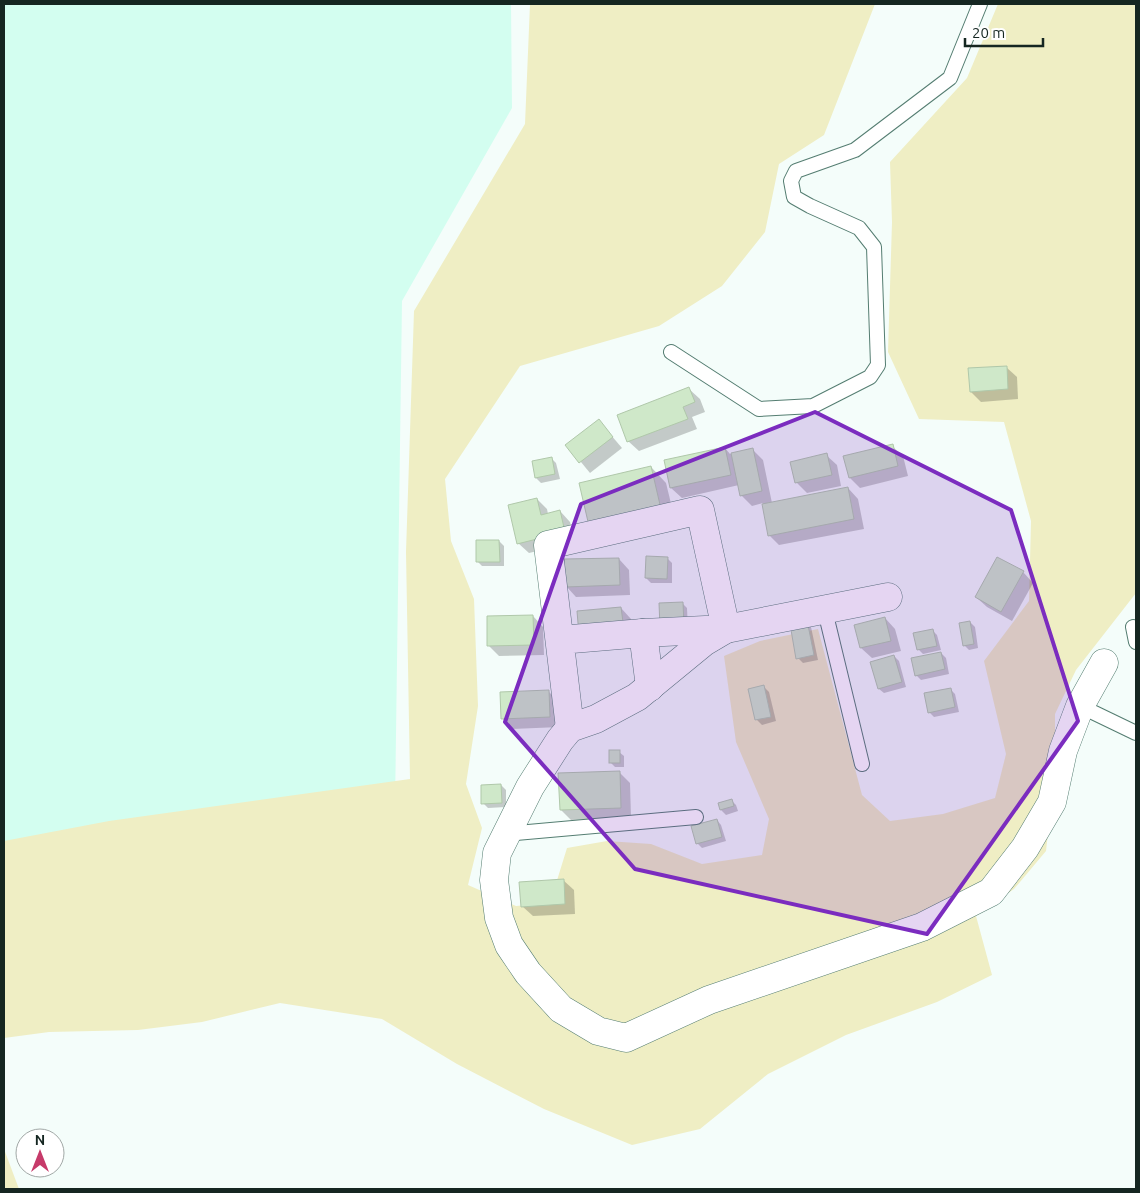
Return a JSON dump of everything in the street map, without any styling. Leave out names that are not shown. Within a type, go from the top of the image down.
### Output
[{"type":"street","points":[[570,728],[548,545],[700,510],[726,630]]},
{"type":"street","points":[[560,640],[643,633],[726,630],[888,597]]},
{"type":"street","points":[[726,630],[704,642],[637,697],[596,719],[570,728],[560,740],[530,787],[497,853],[494,880],[499,918],[509,945],[528,973],[561,1008],[598,1031],[626,1038],[709,1000],[922,927],[991,892],[1026,848],[1052,802],[1063,751],[1080,706],[1104,663]]},
{"type":"street","points":[[643,633],[650,687]]},
{"type":"lane","points":[[671,352],[759,409],[813,406],[870,377],[878,365],[874,247],[859,228],[810,206],[794,196],[791,181],[796,171],[855,150],[950,78],[980,4]]},
{"type":"lane","points":[[825,611],[862,764]]},
{"type":"lane","points":[[1133,627],[1136,642]]},
{"type":"lane","points":[[1080,706],[1136,733]]},
{"type":"lane","points":[[506,834],[696,817]]},
{"type":"highlighted area","points":[[815,412],[1011,510],[1078,721],[927,934],[635,869],[505,722],[581,504]]},
{"type":"shaded area","points":[[4,4],[511,4],[512,108],[402,301],[395,808],[4,886]]},
{"type":"shaded area","points":[[530,4],[875,4],[824,135],[779,164],[765,232],[722,286],[659,326],[520,366],[445,479],[451,541],[474,599],[478,706],[466,784],[482,828],[468,885],[516,906],[550,903],[567,848],[607,841],[651,844],[702,864],[762,855],[769,819],[736,742],[724,656],[760,641],[818,629],[862,795],[890,821],[943,814],[995,798],[1006,754],[984,661],[1029,601],[1031,521],[1004,422],[919,419],[888,352],[892,222],[890,162],[967,78],[998,4],[1136,4],[1136,593],[1076,670],[1055,714],[1055,770],[1046,851],[1014,889],[976,916],[992,975],[937,1002],[846,1035],[768,1074],[700,1129],[632,1145],[544,1109],[457,1064],[382,1019],[280,1003],[202,1022],[138,1030],[49,1032],[4,1038],[4,841],[109,821],[410,779],[406,552],[414,311],[525,124]]},
{"type":"shaded area","points":[[4,1149],[19,1189],[4,1189]]},
{"type":"building","points":[[1007,366],[1008,389],[970,392],[968,368]]},
{"type":"building","points":[[689,387],[695,402],[683,407],[688,419],[627,442],[617,415]]},
{"type":"building","points":[[599,419],[613,437],[579,463],[565,445]]},
{"type":"building","points":[[893,444],[898,466],[849,478],[843,456]]},
{"type":"building","points":[[725,447],[731,475],[670,488],[664,460]]},
{"type":"building","points":[[753,448],[762,491],[740,496],[731,453]]},
{"type":"building","points":[[827,453],[832,475],[795,483],[790,462]]},
{"type":"building","points":[[552,457],[555,474],[535,478],[532,461]]},
{"type":"building","points":[[651,466],[661,509],[589,526],[579,483]]},
{"type":"building","points":[[848,487],[854,519],[768,536],[762,504]]},
{"type":"building","points":[[537,498],[541,515],[560,510],[565,532],[517,544],[508,505]]},
{"type":"building","points":[[476,540],[499,540],[500,562],[476,562]]},
{"type":"building","points":[[646,556],[668,557],[667,579],[645,578]]},
{"type":"building","points":[[997,557],[1024,571],[1001,612],[975,597]]},
{"type":"building","points":[[619,558],[620,585],[565,587],[564,559]]},
{"type":"building","points":[[683,602],[684,626],[660,627],[659,603]]},
{"type":"building","points":[[621,607],[624,630],[579,635],[577,611]]},
{"type":"building","points":[[533,615],[534,645],[487,646],[487,616]]},
{"type":"building","points":[[885,617],[891,641],[860,648],[854,625]]},
{"type":"building","points":[[807,620],[814,655],[796,659],[790,624]]},
{"type":"building","points":[[970,621],[974,644],[963,646],[959,623]]},
{"type":"building","points":[[933,629],[937,646],[917,650],[913,633]]},
{"type":"building","points":[[941,652],[945,669],[915,676],[911,658]]},
{"type":"building","points":[[894,655],[902,682],[878,689],[870,662]]},
{"type":"building","points":[[764,685],[771,717],[755,720],[748,689]]},
{"type":"building","points":[[951,688],[955,707],[928,713],[924,693]]},
{"type":"building","points":[[549,690],[550,717],[501,719],[500,692]]},
{"type":"building","points":[[609,750],[620,750],[620,763],[609,763]]},
{"type":"building","points":[[620,771],[621,808],[560,810],[558,773]]},
{"type":"building","points":[[501,784],[502,803],[481,804],[481,785]]},
{"type":"building","points":[[732,799],[734,806],[720,810],[718,803]]},
{"type":"building","points":[[717,819],[722,837],[696,844],[691,826]]},
{"type":"building","points":[[564,879],[565,904],[521,907],[519,882]]}]
